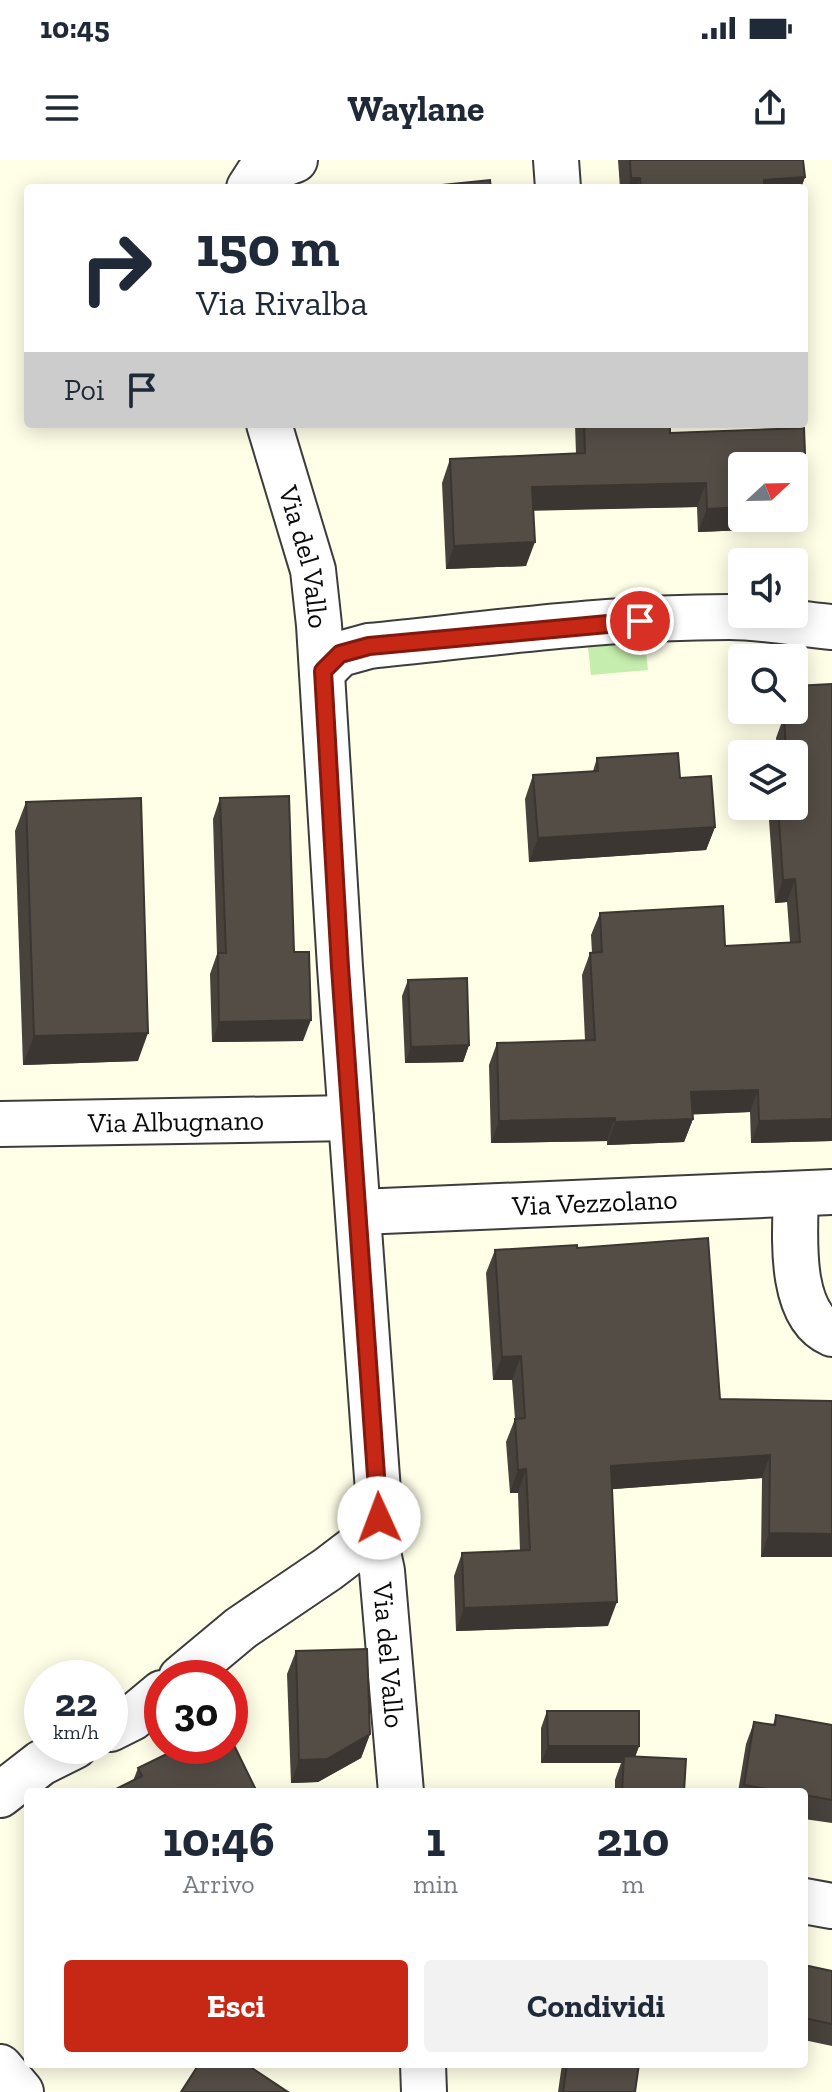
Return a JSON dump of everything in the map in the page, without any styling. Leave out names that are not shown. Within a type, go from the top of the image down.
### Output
[{"type":"street","points":[[252,184],[258,174],[295,160]]},
{"type":"street","points":[[556,160],[558,184]]},
{"type":"street","name":"Via del Vallo","points":[[270,428],[313,570],[323,671],[379,1505],[374,1534],[382,1571],[401,1788]]},
{"type":"street","points":[[323,671],[340,654],[369,646],[564,627],[733,617],[832,627]]},
{"type":"street","name":"Via Albugnano","points":[[0,1124],[351,1118]]},
{"type":"street","points":[[814,1193],[795,1233],[802,1300],[814,1321],[832,1334]]},
{"type":"street","name":"Via Vezzolano","points":[[359,1212],[814,1193]]},
{"type":"street","points":[[203,1660],[241,1628],[374,1534]]},
{"type":"street","points":[[128,1720],[144,1708]]},
{"type":"street","points":[[0,1795],[40,1764]]},
{"type":"street","points":[[808,1902],[832,1906]]},
{"type":"street","points":[[0,2067],[21,2092]]},
{"type":"street","points":[[423,2068],[424,2092]]},
{"type":"green space","points":[[645,643],[648,670],[591,675],[588,647]]},
{"type":"building","points":[[630,160],[803,160],[805,177],[764,180],[764,184],[641,184],[640,178],[631,178]]},
{"type":"building","points":[[490,180],[490,184],[451,184]]},
{"type":"building","points":[[584,428],[670,428],[670,433],[804,428],[805,452],[728,452],[728,508],[707,509],[706,483],[532,487],[535,542],[454,546],[450,459],[585,453]]},
{"type":"building","points":[[832,684],[832,1119],[759,1121],[758,1090],[691,1092],[693,1119],[499,1121],[497,1043],[595,1040],[590,953],[602,952],[600,913],[723,906],[725,946],[800,942],[795,879],[783,880],[779,820],[808,820],[808,740],[785,740],[784,724],[808,724],[808,685]]},
{"type":"building","points":[[678,753],[680,778],[711,776],[715,827],[538,838],[533,775],[598,771],[597,758]]},
{"type":"building","points":[[289,796],[294,952],[309,952],[311,1020],[219,1022],[218,953],[226,953],[220,798]]},
{"type":"building","points":[[141,798],[148,1033],[34,1036],[26,802]]},
{"type":"building","points":[[467,978],[469,1045],[411,1047],[408,980]]},
{"type":"building","points":[[708,1238],[720,1399],[832,1401],[832,1534],[769,1533],[770,1455],[611,1466],[617,1602],[464,1608],[462,1553],[530,1550],[526,1469],[518,1470],[515,1419],[525,1418],[521,1356],[502,1357],[495,1250],[577,1245],[577,1248]]},
{"type":"building","points":[[367,1649],[370,1734],[327,1759],[299,1760],[296,1651]]},
{"type":"building","points":[[547,1711],[639,1711],[639,1746],[548,1746]]},
{"type":"building","points":[[776,1715],[832,1725],[832,1800],[808,1796],[808,1788],[744,1785],[754,1722],[775,1725]]},
{"type":"building","points":[[624,1756],[686,1759],[684,1788],[622,1788]]},
{"type":"building","points":[[146,1764],[243,1764],[255,1788],[118,1788],[142,1776],[138,1768]]},
{"type":"building","points":[[808,1966],[832,1971],[832,2024],[808,2019]]},
{"type":"building","points":[[196,2068],[252,2068],[288,2092],[181,2092]]},
{"type":"building","points":[[566,2068],[638,2068],[635,2092],[563,2092]]},
{"type":"route","points":[[379,1518],[340,967],[323,671],[340,654],[369,646],[640,621]]}]
